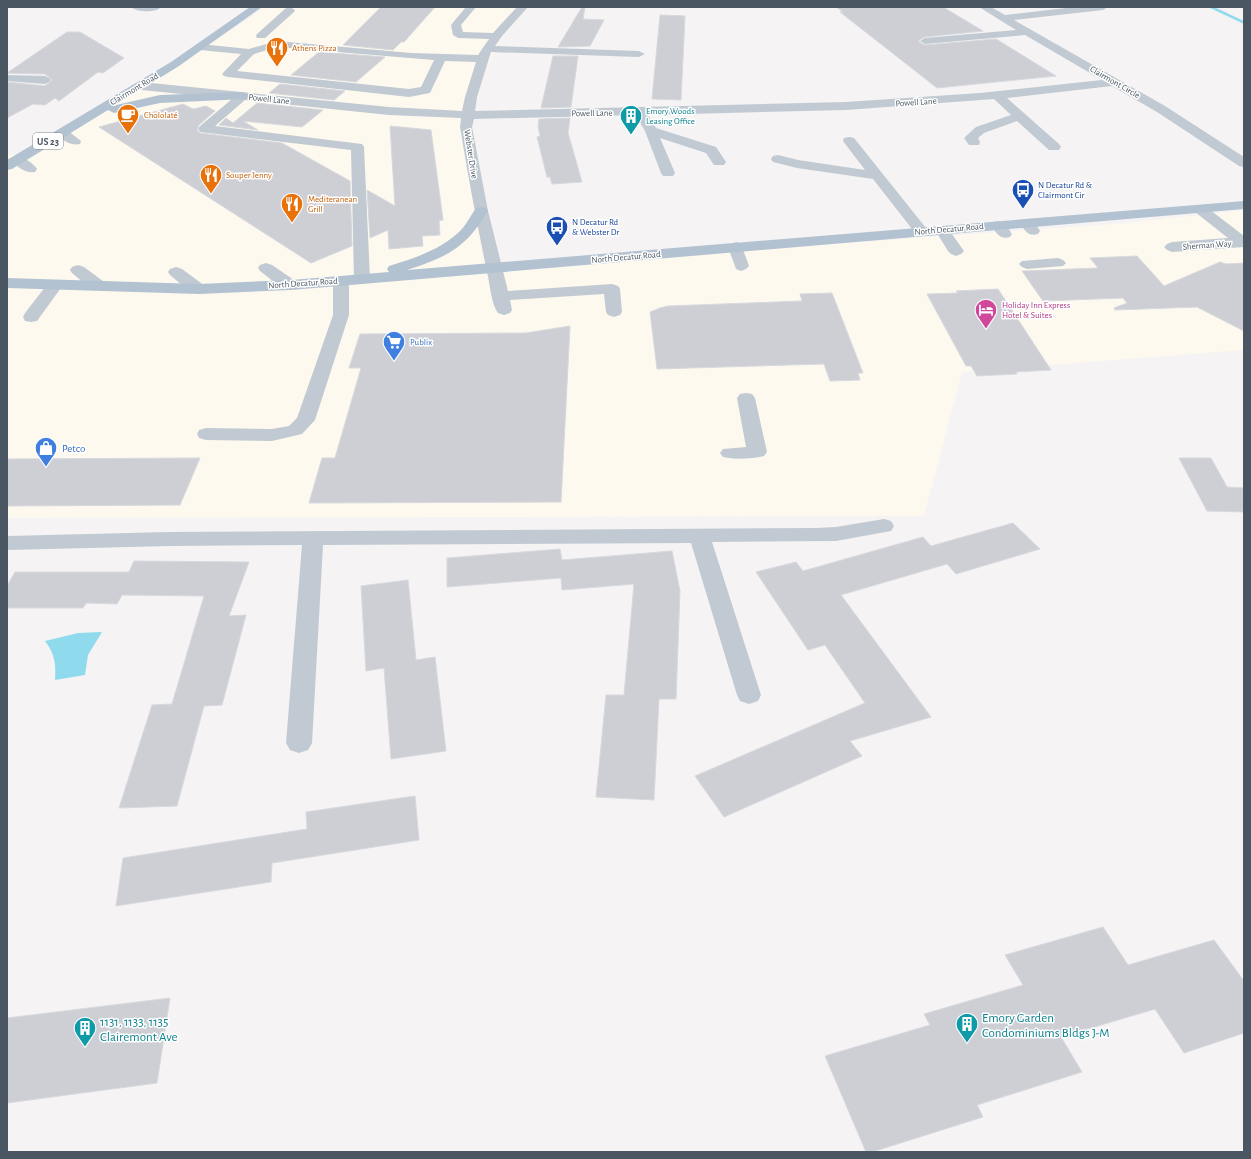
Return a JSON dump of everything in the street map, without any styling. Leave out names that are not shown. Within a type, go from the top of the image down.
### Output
[{"type":"main road","name":"Clairmont Road","points":[[10,164],[141,86],[200,48],[257,7]]},
{"type":"main road","points":[[90,116],[127,105],[160,100],[242,96]]},
{"type":"main road","name":"North Decatur Road","points":[[7,283],[199,289],[291,285],[921,231],[1002,230],[1244,205]]},
{"type":"main road","points":[[362,279],[405,266],[450,246],[464,236],[481,211]]},
{"type":"street","points":[[136,7],[155,8]]},
{"type":"street","points":[[470,7],[456,25],[458,35],[497,36]]},
{"type":"street","name":"Webster Drive","points":[[523,7],[497,36],[485,54],[467,115],[466,128],[481,211],[502,303],[612,289],[614,312]]},
{"type":"street","name":"Clairmont Circle","points":[[984,7],[1116,82],[1244,162]]},
{"type":"street","points":[[1003,18],[1104,7]]},
{"type":"street","points":[[261,36],[290,10]]},
{"type":"street","points":[[925,41],[1027,32]]},
{"type":"street","points":[[200,48],[250,52],[278,44],[441,58],[485,54],[639,54]]},
{"type":"street","points":[[250,52],[228,74],[409,93],[426,90],[441,58]]},
{"type":"street","points":[[7,78],[45,80]]},
{"type":"street","points":[[273,100],[297,81]]},
{"type":"street","name":"Powell Lane","points":[[141,86],[395,112],[467,115],[846,106],[998,96],[1116,82]]},
{"type":"street","points":[[242,96],[204,129],[357,146],[362,279]]},
{"type":"street","points":[[998,96],[1054,147]]},
{"type":"street","points":[[640,112],[651,132],[668,173]]},
{"type":"street","points":[[974,142],[970,138],[980,130],[1019,116]]},
{"type":"street","points":[[651,132],[711,150],[719,162]]},
{"type":"street","points":[[62,133],[75,142]]},
{"type":"street","points":[[849,141],[921,231]]},
{"type":"street","points":[[778,159],[797,164],[877,176]]},
{"type":"street","points":[[10,164],[30,169]]},
{"type":"street","name":"Sherman Way","points":[[1200,209],[1243,242]]},
{"type":"street","points":[[942,230],[956,251]]},
{"type":"street","name":"Sherman Way","points":[[1172,247],[1243,242]]},
{"type":"street","points":[[736,247],[741,266]]},
{"type":"street","points":[[1027,264],[1058,263]]},
{"type":"street","points":[[266,268],[291,285]]},
{"type":"street","points":[[78,270],[101,287]]},
{"type":"street","points":[[176,272],[199,289]]},
{"type":"street","points":[[206,434],[272,435],[295,430],[306,420],[341,315],[341,281]]},
{"type":"street","points":[[31,317],[56,285]]},
{"type":"street","points":[[730,453],[757,452],[746,398]]},
{"type":"street","points":[[7,543],[170,539],[836,534],[884,526]]},
{"type":"street","points":[[699,535],[749,695]]},
{"type":"street","points":[[299,743],[313,538]]},
{"type":"shaded area","points":[[263,7],[523,7],[500,36],[465,116],[491,268],[1129,223],[1244,210],[1244,350],[962,372],[924,516],[7,518],[7,154],[33,157],[155,77],[253,16]]},
{"type":"water","points":[[102,632],[88,655],[85,675],[55,680],[54,659],[51,650],[45,641],[78,633]]},
{"type":"building","points":[[381,7],[435,7],[404,42],[401,42],[393,50],[343,45]]},
{"type":"building","points":[[582,7],[585,7],[583,19],[604,20],[590,46],[558,47]]},
{"type":"building","points":[[836,7],[943,7],[983,31],[925,37],[919,40],[919,42],[925,45],[996,39],[1056,76],[937,88],[840,12],[843,12]]},
{"type":"building","points":[[660,15],[685,16],[681,100],[652,99]]},
{"type":"building","points":[[67,32],[80,32],[124,58],[103,73],[98,72],[59,101],[55,98],[45,105],[33,104],[7,118],[7,82],[45,86],[52,80],[45,74],[7,73]]},
{"type":"building","points":[[319,52],[385,57],[356,82],[291,75]]},
{"type":"building","points":[[553,56],[578,56],[571,107],[541,108]]},
{"type":"building","points":[[280,84],[345,91],[334,100],[269,93]]},
{"type":"building","points":[[257,103],[323,110],[302,127],[243,121],[258,130],[219,125],[226,118],[233,123]]},
{"type":"building","points":[[183,104],[193,109],[206,106],[215,111],[199,125],[197,130],[200,133],[282,143],[350,181],[352,246],[311,263],[99,127]]},
{"type":"building","points":[[570,118],[568,133],[582,182],[552,184],[550,177],[547,177],[537,137],[540,136],[538,126],[539,119]]},
{"type":"building","points":[[390,126],[431,130],[443,220],[439,221],[440,235],[422,236],[423,246],[389,249],[388,230],[370,238],[367,190],[395,206]]},
{"type":"building","points":[[1137,256],[1164,286],[1220,262],[1226,264],[1244,263],[1244,331],[1197,307],[1115,310],[1114,308],[1127,303],[1123,298],[1043,301],[1022,271],[1098,268],[1090,258]]},
{"type":"building","name":"Holiday Inn Express Hotel & Suites","points":[[998,289],[1051,370],[1016,372],[1017,374],[977,376],[971,366],[966,366],[927,294]]},
{"type":"building","points":[[832,293],[863,373],[858,373],[860,380],[830,381],[824,364],[657,369],[650,312],[668,306],[802,301],[800,294]]},
{"type":"building","points":[[570,326],[561,502],[309,503],[322,458],[335,458],[361,368],[349,368],[360,334],[526,333]]},
{"type":"building","points":[[200,458],[180,505],[7,506],[7,459]]},
{"type":"building","points":[[1179,458],[1211,458],[1227,487],[1244,488],[1244,512],[1207,511]]},
{"type":"building","points":[[1013,523],[1040,549],[956,574],[947,564],[841,595],[931,717],[850,741],[862,756],[724,817],[695,776],[865,703],[825,645],[808,650],[756,572],[796,562],[803,571],[923,537],[931,546]]},
{"type":"building","points":[[560,549],[562,560],[672,551],[680,591],[676,699],[659,699],[654,800],[596,797],[606,695],[624,695],[634,584],[562,590],[561,578],[447,587],[447,558]]},
{"type":"building","points":[[134,561],[249,562],[229,616],[246,615],[222,705],[204,706],[177,806],[119,808],[152,705],[172,704],[204,596],[122,595],[117,604],[86,603],[83,608],[7,608],[7,586],[15,572],[129,572]]},
{"type":"building","points":[[408,580],[416,660],[435,657],[446,751],[391,759],[384,668],[366,671],[361,586]]},
{"type":"building","points":[[415,796],[419,840],[272,863],[271,882],[116,906],[123,858],[307,829],[306,812]]},
{"type":"building","name":"Emory Garden Condominiums Bldgs J-M","points":[[1103,927],[1128,965],[1214,940],[1244,981],[1244,1033],[1184,1053],[1155,1009],[1061,1037],[1082,1072],[977,1105],[983,1117],[872,1152],[866,1152],[825,1056],[930,1025],[924,1014],[1023,985],[1005,955]]},
{"type":"building","name":"1131, 1133, 1135 Clairemont Ave","points":[[170,998],[157,1083],[7,1103],[7,1018]]},
{"type":"waterway","points":[[1210,7],[1244,23]]},
{"type":"place","name":"Athens Pizza","points":[[277,68]]},
{"type":"place","name":"Chololaté","points":[[128,134]]},
{"type":"place","name":"Emory Woods Leasing Office","points":[[631,136]]},
{"type":"place","name":"Souper Jenny","points":[[211,194]]},
{"type":"place","name":"N Decatur Rd & Clairmont Cir","points":[[1023,210]]},
{"type":"place","name":"Mediteranean Grill","points":[[292,224]]},
{"type":"place","name":"N Decatur Rd & Webster Dr","points":[[557,246]]},
{"type":"place","name":"Holiday Inn Express Hotel & Suites","points":[[986,330]]},
{"type":"place","name":"Publix","points":[[394,362]]},
{"type":"place","name":"Petco","points":[[46,468]]},
{"type":"place","name":"Emory Garden Condominiums Bldgs J-M","points":[[967,1044]]},
{"type":"place","name":"1131, 1133, 1135 Clairemont Ave","points":[[85,1048]]}]
